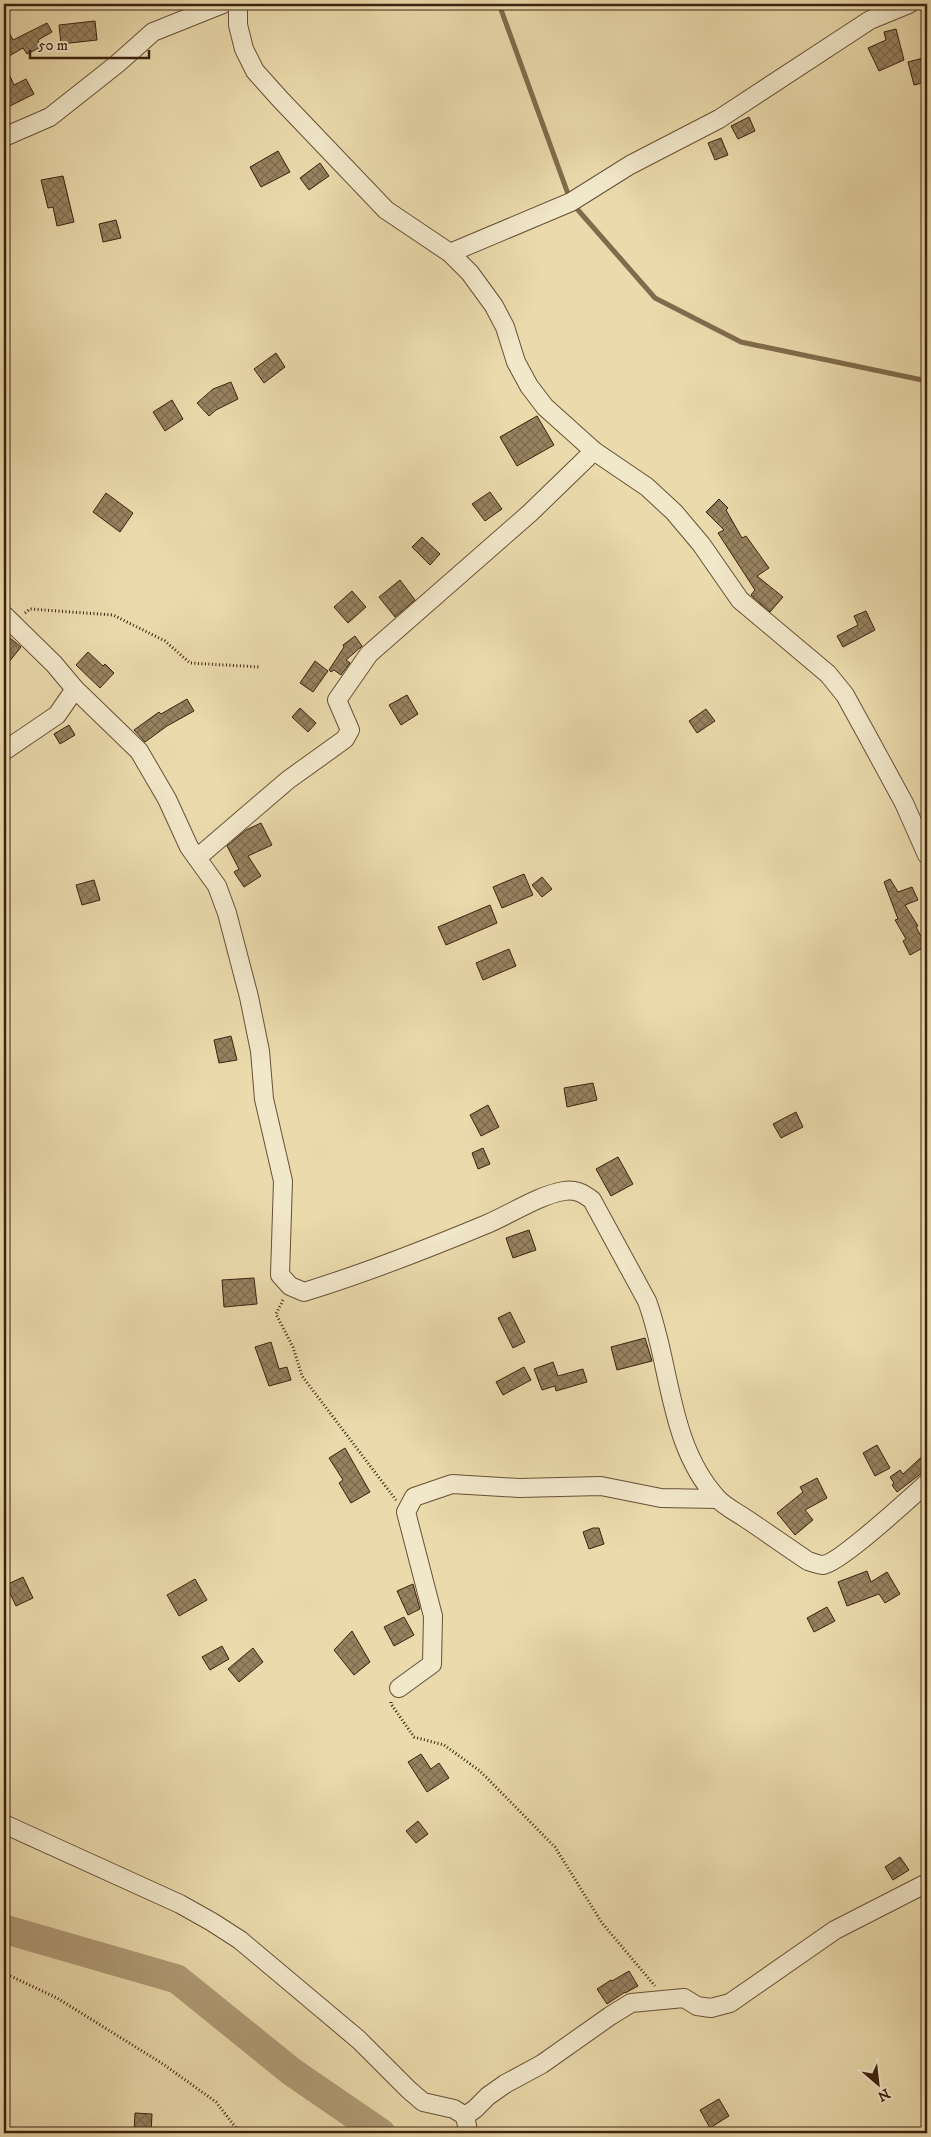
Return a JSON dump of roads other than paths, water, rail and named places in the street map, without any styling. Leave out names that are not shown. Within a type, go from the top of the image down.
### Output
[{"type":"street","points":[[4,136],[50,118],[118,64],[153,32],[223,4]]},
{"type":"street","points":[[238,4],[238,25],[244,49],[256,71],[386,210],[450,252],[470,274],[494,306],[504,327],[516,362],[529,386],[545,407],[594,451],[647,487],[674,512],[701,544],[740,600],[828,674],[845,695],[904,803],[927,856]]},
{"type":"street","points":[[450,252],[571,202],[630,165],[720,119],[870,20],[909,4]]},
{"type":"street","points":[[197,858],[288,780],[344,739],[350,730],[337,700],[369,654],[530,513],[594,451]]},
{"type":"street","points":[[8,619],[54,664],[75,689],[139,751],[166,799],[189,847],[217,886],[238,950],[260,1051],[264,1099],[283,1181],[280,1275],[290,1286],[304,1292],[330,1284],[461,1235],[507,1216],[550,1194],[566,1190],[581,1192],[592,1200],[647,1301],[653,1318],[668,1389],[685,1446],[700,1475],[718,1499],[808,1561],[823,1565],[833,1561],[855,1545],[927,1483]]},
{"type":"street","points":[[4,751],[57,715],[75,689]]},
{"type":"street","points":[[399,1688],[432,1664],[433,1616],[406,1512],[414,1497],[452,1484],[519,1488],[601,1486],[661,1498],[718,1499]]},
{"type":"street","points":[[4,1824],[180,1904],[240,1940],[359,2040],[423,2102],[454,2109],[465,2125],[493,2092],[542,2064],[631,2003],[665,1998],[684,1998],[697,2006],[710,2008],[730,2004],[835,1930],[927,1883]]},
{"type":"waterway","points":[[499,4],[571,202],[655,298],[741,342],[927,381]]},
{"type":"waterway","points":[[4,1929],[177,1979],[292,2072],[381,2133]]}]
